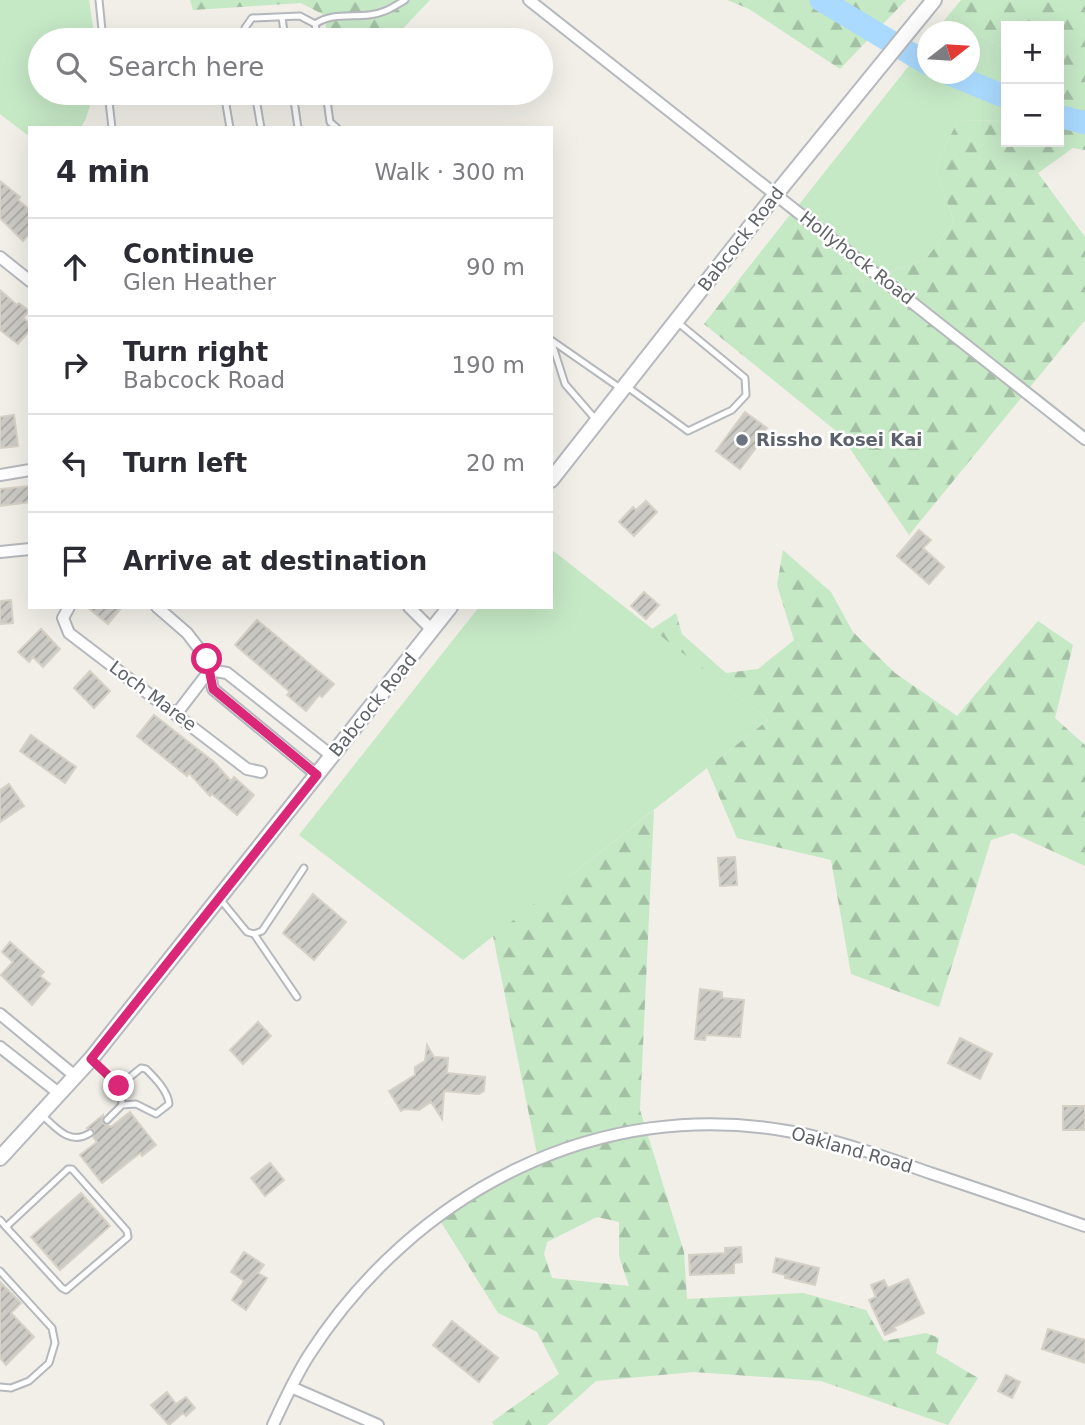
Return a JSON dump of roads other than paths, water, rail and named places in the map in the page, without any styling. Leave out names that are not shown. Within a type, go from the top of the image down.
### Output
[{"type":"main road","name":"Babcock Road","points":[[553,477],[866,81],[934,0]]},
{"type":"main road","name":"Babcock Road","points":[[0,1158],[91,1059],[220,900],[448,609]]},
{"type":"street","name":"Hollyhock Road","points":[[529,0],[1085,439]]},
{"type":"street","points":[[0,257],[28,279]]},
{"type":"street","points":[[0,475],[28,470]]},
{"type":"street","points":[[0,552],[28,549]]},
{"type":"street","name":"Loch Maree","points":[[68,609],[63,618],[69,633],[247,769],[261,772]]},
{"type":"street","points":[[159,609],[198,646],[207,659],[213,689],[317,775]]},
{"type":"street","points":[[411,609],[432,630]]},
{"type":"street","points":[[177,713],[209,670]]},
{"type":"street","points":[[209,670],[227,673],[332,756]]},
{"type":"street","points":[[0,1014],[75,1076]]},
{"type":"street","points":[[0,1047],[60,1094]]},
{"type":"street","name":"Oakland Road","points":[[273,1425],[308,1356],[340,1311],[368,1279],[425,1224],[461,1199],[544,1156],[585,1141],[628,1132],[693,1126],[742,1126],[792,1132],[866,1151],[1085,1226]]},
{"type":"street","points":[[291,1387],[378,1425]]},
{"type":"lane","points":[[99,0],[102,28]]},
{"type":"lane","points":[[315,24],[325,18],[387,11],[405,0]]},
{"type":"lane","points":[[245,28],[252,18],[300,16],[315,24]]},
{"type":"lane","points":[[282,17],[283,28]]},
{"type":"lane","points":[[315,24],[316,28]]},
{"type":"lane","points":[[109,105],[112,126]]},
{"type":"lane","points":[[226,105],[230,126]]},
{"type":"lane","points":[[257,105],[261,126]]},
{"type":"lane","points":[[295,105],[298,126]]},
{"type":"lane","points":[[328,105],[330,122],[335,126]]},
{"type":"lane","points":[[326,126],[330,122]]},
{"type":"lane","points":[[553,341],[688,431],[732,410],[746,395],[745,378],[676,321]]},
{"type":"lane","points":[[553,346],[565,384],[597,421]]},
{"type":"lane","points":[[220,900],[247,932],[254,934],[262,931],[304,868]]},
{"type":"lane","points":[[254,934],[296,998]]},
{"type":"lane","points":[[91,1059],[119,1086],[122,1105]]},
{"type":"lane","points":[[107,1120],[122,1105],[136,1104],[156,1114],[169,1104],[167,1094],[146,1069],[136,1071],[119,1086]]},
{"type":"lane","points":[[42,1115],[61,1134],[68,1137],[76,1138],[90,1133]]},
{"type":"lane","points":[[0,1220],[6,1227],[62,1289],[66,1290],[128,1237],[127,1231],[72,1169],[68,1169],[6,1227]]},
{"type":"lane","points":[[0,1271],[52,1328],[55,1343],[49,1363],[29,1381],[11,1388],[0,1387]]},
{"type":"waterway","points":[[821,0],[917,57]]},
{"type":"waterway","points":[[974,84],[1001,95]]},
{"type":"waterway","points":[[1064,117],[1085,123]]},
{"type":"place","name":"Rissho Kosei Kai","points":[[742,440]]}]
